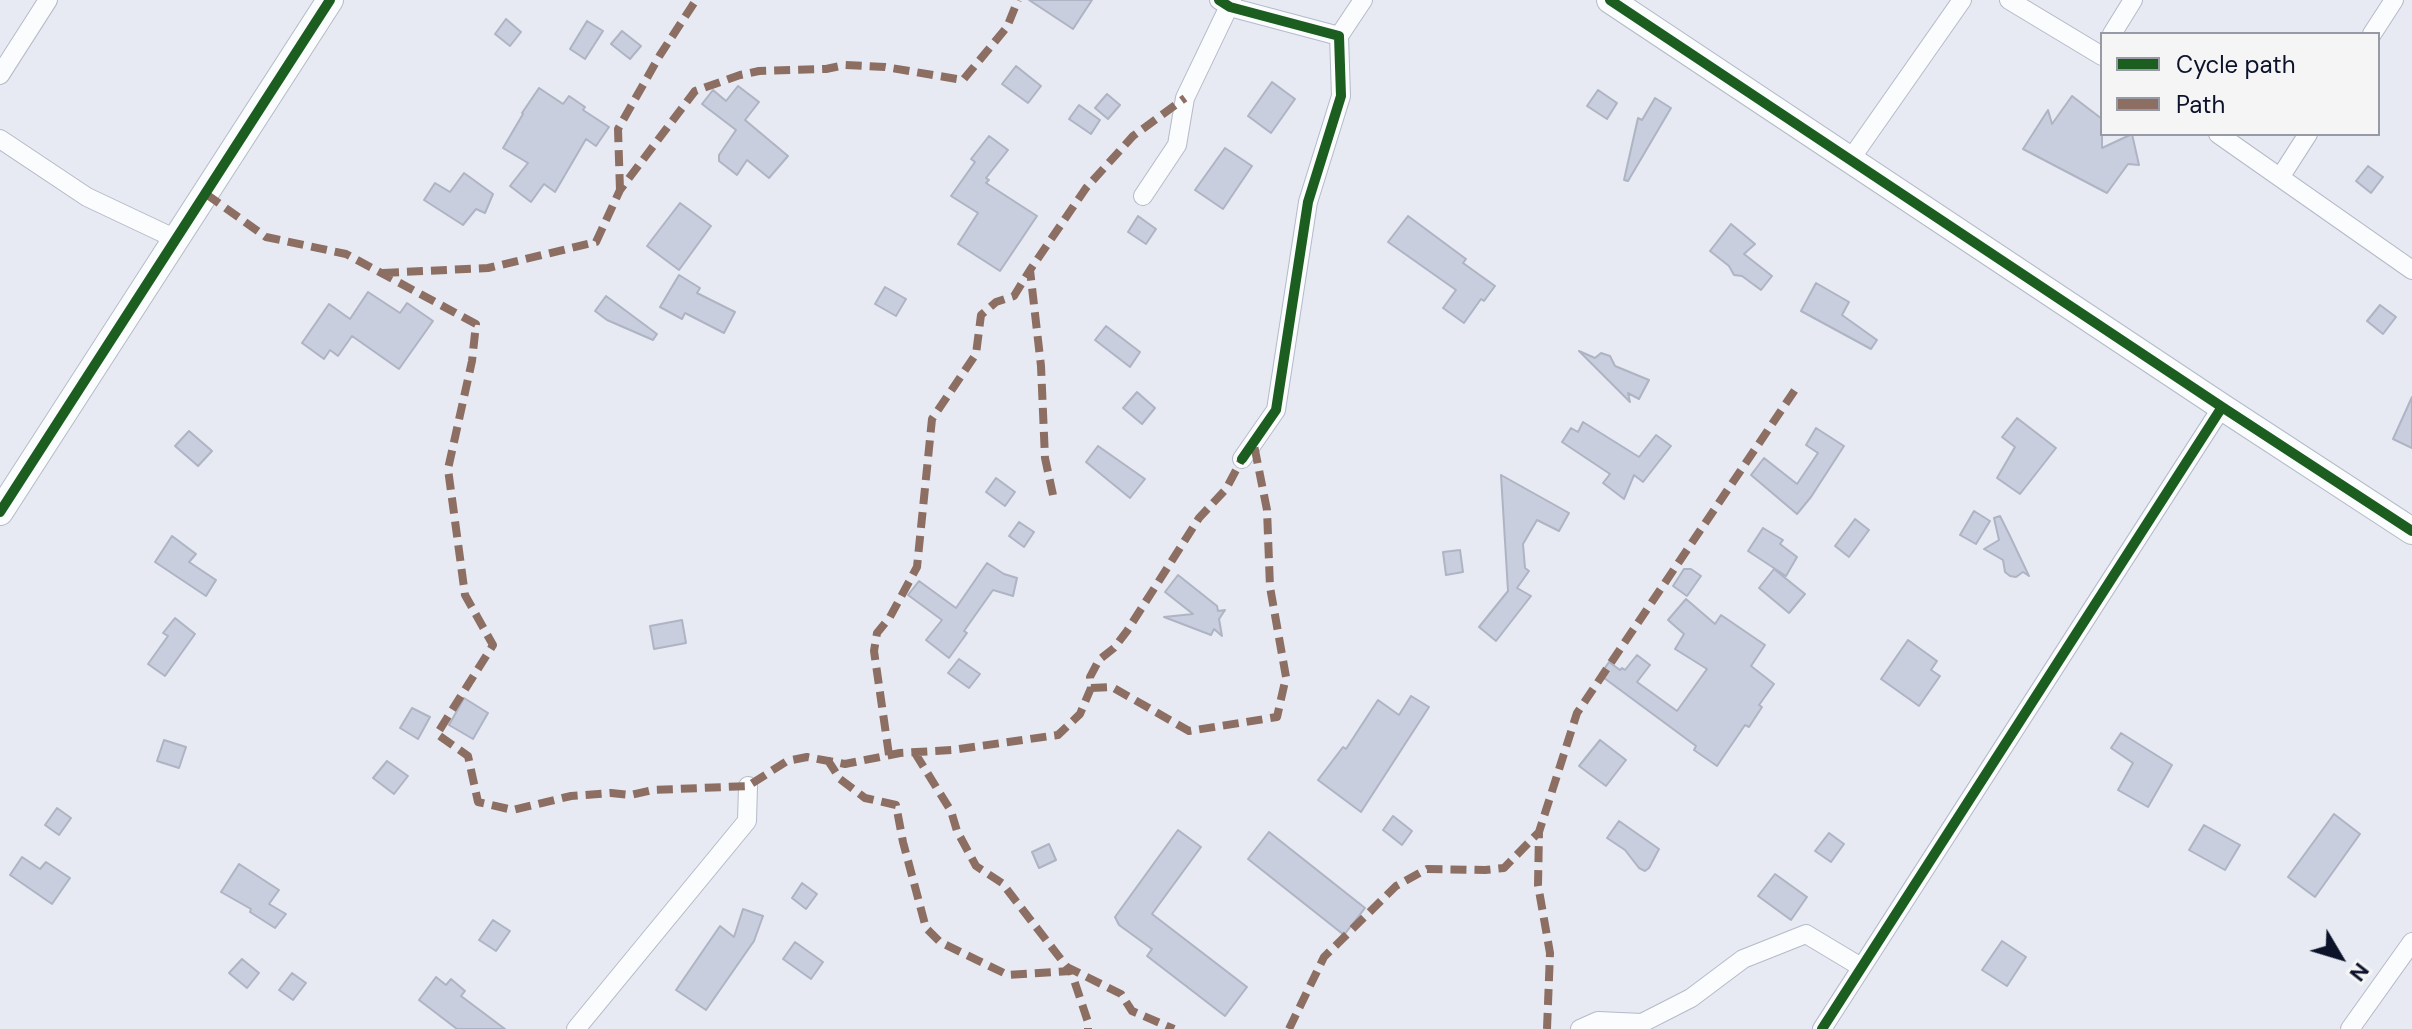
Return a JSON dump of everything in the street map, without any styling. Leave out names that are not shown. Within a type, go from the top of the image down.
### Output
[{"type":"street","points":[[0,75],[48,0]]},
{"type":"street","points":[[0,512],[330,0]]},
{"type":"street","points":[[1242,459],[1276,410],[1308,202],[1341,96],[1339,36],[1363,0]]},
{"type":"street","points":[[1610,0],[2412,531]]},
{"type":"street","points":[[1850,160],[1962,0]]},
{"type":"street","points":[[2009,0],[2100,53]]},
{"type":"street","points":[[2113,32],[2133,0]]},
{"type":"street","points":[[2373,32],[2394,0]]},
{"type":"street","points":[[1143,196],[1177,145],[1185,98],[1227,2],[1339,36]]},
{"type":"street","points":[[2221,136],[2412,270]]},
{"type":"street","points":[[2281,176],[2307,136]]},
{"type":"street","points":[[0,139],[87,197],[176,239]]},
{"type":"street","points":[[1822,1029],[2222,407]]},
{"type":"street","points":[[576,1029],[747,821],[748,786]]},
{"type":"street","points":[[1580,1029],[1598,1021],[1642,1023],[1691,998],[1743,959],[1806,934],[1861,967]]},
{"type":"street","points":[[2350,1029],[2412,942]]},
{"type":"building","points":[[1029,0],[1092,0],[1073,29]]},
{"type":"building","points":[[506,19],[521,32],[510,46],[495,34]]},
{"type":"building","points":[[587,21],[603,31],[585,59],[570,49]]},
{"type":"building","points":[[622,31],[641,46],[630,59],[611,44]]},
{"type":"building","points":[[1016,66],[1041,86],[1028,103],[1002,84]]},
{"type":"building","points":[[1272,82],[1295,99],[1271,133],[1248,116]]},
{"type":"building","points":[[738,86],[759,102],[745,120],[788,156],[769,178],[747,160],[737,175],[719,161],[719,155],[736,130],[702,104],[713,90],[726,101]]},
{"type":"building","points":[[539,88],[563,104],[569,96],[585,107],[583,110],[609,127],[596,146],[586,139],[555,192],[544,184],[531,202],[510,186],[528,163],[503,148]]},
{"type":"building","points":[[1598,90],[1617,103],[1607,119],[1587,106]]},
{"type":"building","points":[[1107,94],[1120,105],[1108,119],[1095,108]]},
{"type":"building","points":[[2072,96],[2100,117],[2102,148],[2132,136],[2139,165],[2128,164],[2107,193],[2023,149],[2048,110],[2052,124]]},
{"type":"building","points":[[1655,98],[1671,108],[1628,181],[1624,180],[1638,118],[1642,120]]},
{"type":"building","points":[[1079,105],[1100,120],[1091,134],[1069,119]]},
{"type":"building","points":[[989,136],[1008,150],[986,178],[989,180],[986,183],[1037,216],[1000,271],[958,244],[978,213],[951,196],[975,162],[971,159]]},
{"type":"building","points":[[1225,148],[1252,166],[1223,209],[1195,190]]},
{"type":"building","points":[[2368,166],[2383,177],[2371,193],[2356,181]]},
{"type":"building","points":[[464,173],[493,194],[485,213],[476,209],[463,225],[424,200],[435,183],[450,192]]},
{"type":"building","points":[[680,203],[711,226],[679,270],[647,246]]},
{"type":"building","points":[[1138,216],[1156,229],[1146,244],[1128,232]]},
{"type":"building","points":[[1408,216],[1466,259],[1463,263],[1495,286],[1464,323],[1443,308],[1456,290],[1388,242]]},
{"type":"building","points":[[1731,224],[1755,244],[1744,254],[1772,276],[1761,290],[1742,276],[1734,275],[1729,266],[1710,251]]},
{"type":"building","points":[[679,275],[700,288],[697,293],[735,312],[724,333],[685,313],[682,319],[660,307]]},
{"type":"building","points":[[1816,283],[1849,302],[1842,315],[1877,340],[1871,349],[1801,311]]},
{"type":"building","points":[[885,287],[906,299],[896,316],[875,304]]},
{"type":"building","points":[[368,292],[400,313],[407,303],[433,321],[399,369],[352,336],[338,356],[330,350],[324,359],[302,343],[329,304],[350,319]]},
{"type":"building","points":[[606,296],[657,334],[653,340],[607,320],[595,311]]},
{"type":"building","points":[[2380,305],[2396,317],[2383,334],[2367,321]]},
{"type":"building","points":[[1106,326],[1140,352],[1130,367],[1095,340]]},
{"type":"building","points":[[1579,351],[1595,358],[1601,353],[1610,356],[1615,366],[1649,380],[1639,399],[1628,393],[1630,402]]},
{"type":"building","points":[[1137,392],[1155,408],[1142,424],[1123,408]]},
{"type":"building","points":[[2412,397],[2412,448],[2393,439]]},
{"type":"building","points":[[2017,418],[2056,448],[2020,494],[1997,478],[2015,447],[2002,437]]},
{"type":"building","points":[[1583,422],[1639,457],[1656,435],[1671,446],[1643,482],[1634,475],[1624,499],[1603,483],[1610,474],[1562,442],[1571,428],[1578,432]]},
{"type":"building","points":[[1816,428],[1844,446],[1797,514],[1751,475],[1764,458],[1797,484],[1818,453],[1806,445]]},
{"type":"building","points":[[189,431],[212,451],[198,466],[175,446]]},
{"type":"building","points":[[1098,446],[1145,479],[1130,498],[1086,462]]},
{"type":"building","points":[[1501,475],[1569,513],[1559,531],[1537,520],[1523,544],[1525,568],[1529,571],[1517,588],[1531,596],[1496,641],[1479,627],[1508,591]]},
{"type":"building","points":[[996,478],[1015,492],[1005,506],[986,492]]},
{"type":"building","points":[[1974,511],[1990,521],[1976,544],[1960,535]]},
{"type":"building","points":[[2000,516],[2029,576],[2023,572],[2016,577],[2010,576],[2005,572],[2003,560],[1984,549],[1999,540],[1994,518]]},
{"type":"building","points":[[1855,519],[1869,530],[1849,557],[1835,546]]},
{"type":"building","points":[[1019,522],[1034,532],[1024,547],[1009,536]]},
{"type":"building","points":[[1763,528],[1783,540],[1780,544],[1797,557],[1786,576],[1748,551]]},
{"type":"building","points":[[172,536],[196,554],[189,562],[216,580],[206,596],[155,562]]},
{"type":"building","points":[[1460,550],[1463,572],[1446,575],[1443,552]]},
{"type":"building","points":[[987,563],[1017,578],[1013,596],[993,590],[949,658],[926,640],[942,620],[908,595],[919,581],[956,608]]},
{"type":"building","points":[[1684,569],[1691,569],[1701,576],[1687,596],[1673,586]]},
{"type":"building","points":[[1774,569],[1805,594],[1789,613],[1759,588]]},
{"type":"building","points":[[1178,575],[1217,606],[1218,611],[1225,610],[1219,619],[1222,636],[1214,629],[1211,635],[1164,617],[1193,614],[1165,592]]},
{"type":"building","points":[[1686,599],[1715,624],[1721,615],[1765,645],[1751,666],[1774,684],[1759,705],[1762,707],[1749,727],[1745,725],[1717,766],[1694,750],[1696,746],[1600,675],[1609,662],[1625,670],[1637,655],[1650,665],[1637,682],[1677,711],[1707,669],[1675,649],[1684,634],[1668,620]]},
{"type":"building","points":[[175,618],[195,634],[165,676],[148,664],[168,636],[163,633]]},
{"type":"building","points":[[682,620],[686,643],[654,649],[650,626]]},
{"type":"building","points":[[1908,640],[1937,661],[1931,670],[1940,676],[1919,706],[1881,679]]},
{"type":"building","points":[[959,659],[980,674],[969,688],[948,673]]},
{"type":"building","points":[[1411,696],[1429,707],[1361,812],[1318,780],[1343,747],[1346,749],[1378,700],[1399,715]]},
{"type":"building","points":[[464,698],[488,713],[473,739],[449,725]]},
{"type":"building","points":[[412,708],[430,717],[418,739],[400,728]]},
{"type":"building","points":[[2121,733],[2172,765],[2148,807],[2118,790],[2133,763],[2111,748]]},
{"type":"building","points":[[164,740],[186,747],[179,768],[157,761]]},
{"type":"building","points":[[1600,740],[1626,760],[1606,786],[1579,766]]},
{"type":"building","points":[[387,761],[408,776],[394,794],[373,778]]},
{"type":"building","points":[[57,808],[71,818],[59,835],[45,825]]},
{"type":"building","points":[[2334,814],[2360,834],[2315,897],[2288,877]]},
{"type":"building","points":[[1393,816],[1412,831],[1402,845],[1383,830]]},
{"type":"building","points":[[1619,821],[1659,849],[1645,871],[1625,850],[1607,838]]},
{"type":"building","points":[[2204,825],[2240,845],[2225,870],[2189,850]]},
{"type":"building","points":[[1178,830],[1201,847],[1152,914],[1247,987],[1225,1016],[1147,956],[1152,949],[1119,925],[1115,917]]},
{"type":"building","points":[[1269,832],[1365,908],[1344,935],[1248,859]]},
{"type":"building","points":[[1829,833],[1844,844],[1831,862],[1815,851]]},
{"type":"building","points":[[1049,844],[1056,860],[1039,868],[1032,852]]},
{"type":"building","points":[[22,857],[40,869],[46,862],[70,878],[52,904],[10,875]]},
{"type":"building","points":[[239,864],[279,890],[269,904],[286,914],[275,928],[250,912],[251,909],[221,892]]},
{"type":"building","points":[[1775,874],[1807,897],[1791,920],[1758,896]]},
{"type":"building","points":[[802,883],[817,894],[806,909],[792,898]]},
{"type":"building","points":[[743,909],[763,916],[754,941],[706,1010],[676,990],[720,926],[734,937]]},
{"type":"building","points":[[493,920],[510,931],[496,951],[479,940]]},
{"type":"building","points":[[2002,941],[2026,957],[2007,986],[1982,970]]},
{"type":"building","points":[[795,942],[823,962],[811,979],[783,959]]},
{"type":"building","points":[[242,959],[259,973],[247,988],[229,973]]},
{"type":"building","points":[[292,973],[306,983],[293,1000],[279,990]]},
{"type":"building","points":[[436,977],[446,985],[451,979],[465,991],[461,996],[505,1029],[457,1029],[419,1000]]},
{"type":"marked path","points":[[620,190],[618,129],[696,0]]},
{"type":"marked path","points":[[383,273],[488,268],[596,242],[620,190],[695,91],[759,71],[826,69],[845,65],[885,67],[963,80],[1007,27],[1018,0]]},
{"type":"marked path","points":[[1053,495],[1045,458],[1041,366],[1030,270],[1086,188],[1133,136],[1185,98]]},
{"type":"marked path","points":[[206,194],[266,237],[346,254],[476,324],[472,361],[448,469],[465,595],[493,645],[437,734],[468,756],[478,802],[513,810],[571,796],[748,786],[787,761],[807,757],[845,764],[900,753],[952,750],[1058,735],[1080,714],[1091,688],[1090,677],[1099,660],[1114,648],[1127,631],[1199,518],[1226,489],[1242,459]]},
{"type":"marked path","points":[[889,755],[874,651],[877,633],[890,617],[917,567],[932,419],[976,354],[981,315],[996,302],[1014,296],[1030,270]]},
{"type":"marked path","points":[[1547,1029],[1550,953],[1538,885],[1539,832],[1577,713],[1797,387]]},
{"type":"marked path","points":[[1091,688],[1112,687],[1189,731],[1277,717],[1286,677],[1270,587],[1267,510],[1254,445]]},
{"type":"marked path","points":[[915,753],[951,811],[957,831],[976,866],[1002,883],[1067,967],[1121,994],[1132,1011],[1174,1029]]},
{"type":"marked path","points":[[827,759],[840,779],[865,798],[896,805],[926,928],[940,942],[1008,975],[1071,971],[1088,1029]]},
{"type":"marked path","points":[[1289,1029],[1324,957],[1396,886],[1427,869],[1504,868],[1539,832]]},
{"type":"cycle path","points":[[0,512],[330,0]]},
{"type":"cycle path","points":[[1219,0],[1230,7],[1339,36],[1341,96],[1308,202],[1276,410],[1242,459]]},
{"type":"cycle path","points":[[1610,0],[2412,531]]},
{"type":"cycle path","points":[[1822,1029],[2222,407]]}]
